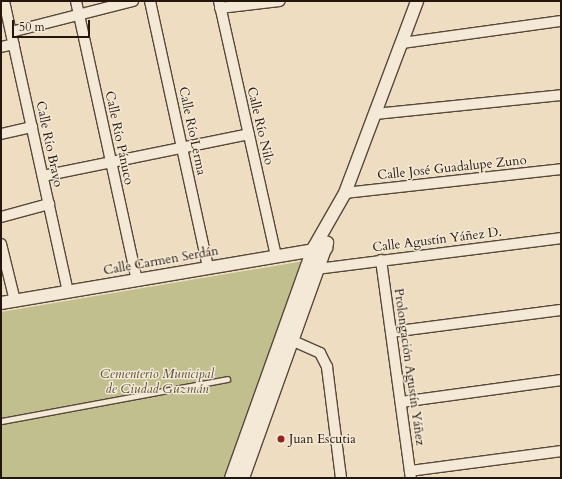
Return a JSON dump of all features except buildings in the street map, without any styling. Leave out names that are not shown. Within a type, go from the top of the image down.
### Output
[{"type":"street","name":"Calle Río Bravo","points":[[4,1],[68,292]]},
{"type":"street","name":"Calle Río Pánuco","points":[[76,1],[137,280]]},
{"type":"street","points":[[11,32],[133,1]]},
{"type":"street","name":"Calle Río Lerma","points":[[150,1],[208,267]]},
{"type":"street","points":[[219,5],[280,1]]},
{"type":"street","points":[[231,478],[313,249],[328,226],[345,193],[417,1]]},
{"type":"street","name":"Calle Río Nilo","points":[[219,5],[276,256]]},
{"type":"street","points":[[402,43],[561,21]]},
{"type":"street","points":[[1,47],[14,44]]},
{"type":"street","points":[[375,114],[561,95]]},
{"type":"street","points":[[1,134],[32,127]]},
{"type":"street","points":[[43,176],[249,134]]},
{"type":"street","name":"Calle José Guadalupe Zuno","points":[[345,193],[561,169]]},
{"type":"street","points":[[1,217],[49,204]]},
{"type":"street","points":[[243,478],[291,340],[326,248],[328,226]]},
{"type":"street","name":"Calle Agustín Yáñez D.","points":[[317,269],[561,238]]},
{"type":"street","points":[[1,244],[15,301]]},
{"type":"street","name":"Calle Carmen Serdán","points":[[1,303],[326,248]]},
{"type":"street","name":"Prolongación Agustín Yáñez","points":[[381,260],[411,474]]},
{"type":"street","points":[[391,332],[561,310]]},
{"type":"street","points":[[291,340],[320,353],[327,368],[341,478]]},
{"type":"street","points":[[401,402],[561,380]]},
{"type":"street","points":[[411,474],[561,451]]},
{"type":"lane","points":[[1,422],[227,379]]},
{"type":"green space","name":"Cementerio Municipal de Ciudad Guzmán","points":[[304,261],[225,478],[1,478],[1,312]]},
{"type":"place","name":"Juan Escutia","points":[[281,439]]}]
